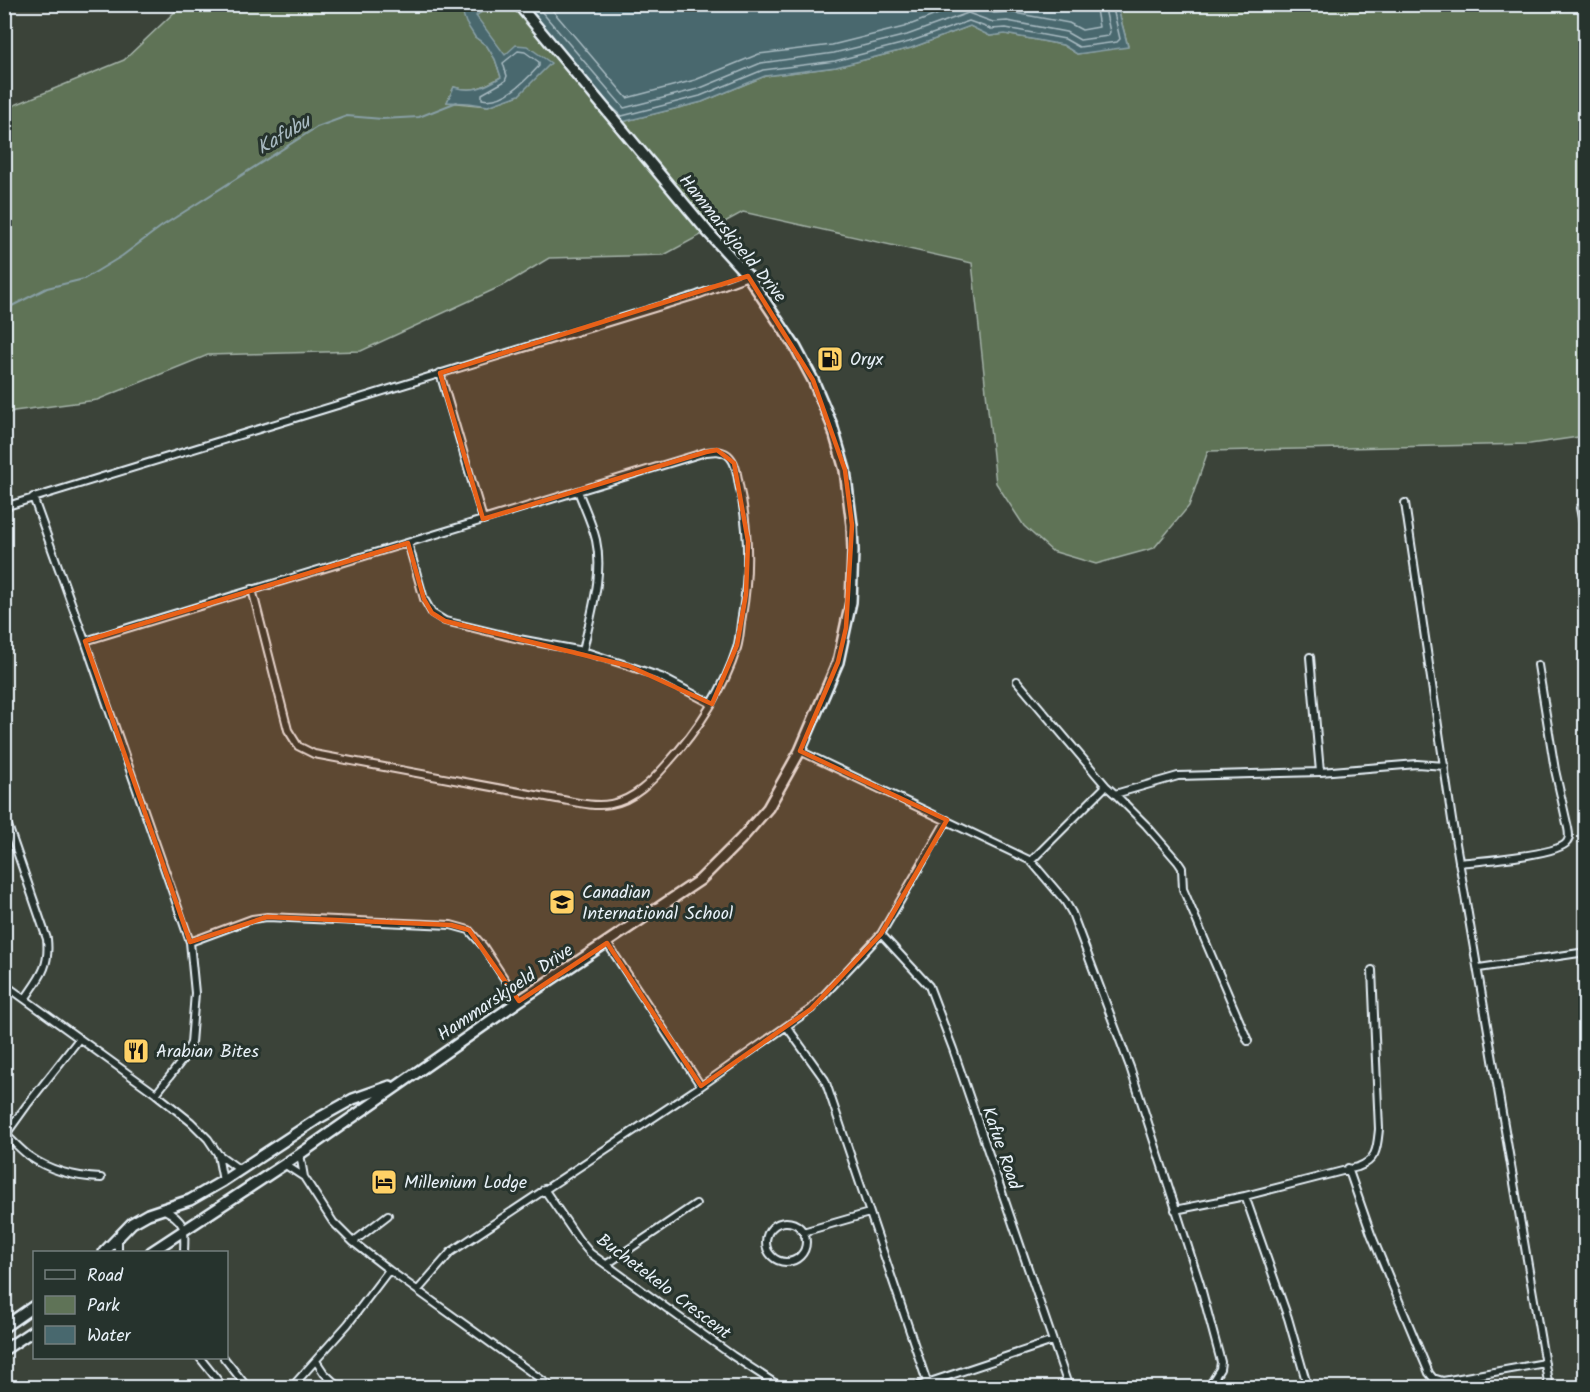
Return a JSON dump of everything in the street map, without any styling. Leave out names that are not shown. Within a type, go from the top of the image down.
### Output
[{"type":"main road","name":"Hammarskjoeld Drive","points":[[153,1251],[300,1154],[400,1082],[700,879],[741,839],[768,808],[800,751],[838,662],[851,592],[852,525],[844,470],[832,425],[813,380],[796,348],[748,276],[707,231],[518,4]]},
{"type":"main road","name":"Hammarskjoeld Drive","points":[[105,1251],[132,1223],[161,1208],[190,1200],[353,1099],[400,1082]]},
{"type":"main road","points":[[307,1126],[316,1131],[319,1140]]},
{"type":"main road","points":[[4,1327],[33,1307]]},
{"type":"main road","points":[[4,1350],[33,1331]]},
{"type":"street","points":[[4,507],[697,295],[748,276]]},
{"type":"street","points":[[440,373],[483,519]]},
{"type":"street","points":[[85,641],[252,589],[706,452],[717,450],[727,454],[734,463],[745,511],[748,541],[746,594],[737,645],[712,704],[681,749],[655,777],[631,797],[612,804],[588,805],[314,754],[298,746],[288,730],[252,589]]},
{"type":"street","points":[[578,491],[596,539],[599,562],[596,593],[583,651]]},
{"type":"street","points":[[33,497],[190,942],[195,993],[192,1043],[184,1058],[156,1094]]},
{"type":"street","points":[[1405,503],[1459,863],[1479,968],[1549,1388]]},
{"type":"street","points":[[1580,508],[1586,538]]},
{"type":"street","points":[[408,543],[424,599],[432,614],[445,621],[519,639],[583,651],[661,677],[712,704]]},
{"type":"street","points":[[1310,657],[1320,772]]},
{"type":"street","points":[[1459,863],[1546,851],[1563,846],[1567,842],[1568,828],[1555,770],[1538,665]]},
{"type":"street","points":[[1017,681],[1106,786],[1146,825],[1182,868],[1182,889],[1248,1041]]},
{"type":"street","points":[[800,751],[1031,861],[1065,901],[1072,913],[1130,1067],[1200,1284],[1221,1362],[1220,1370],[1208,1388]]},
{"type":"street","points":[[1115,794],[1178,776],[1320,772],[1418,764],[1445,766]]},
{"type":"street","points":[[1031,861],[1106,786]]},
{"type":"street","points":[[4,814],[47,939],[48,959],[44,972],[25,999]]},
{"type":"street","points":[[418,1290],[451,1252],[701,1086],[811,1008],[881,934],[947,820]]},
{"type":"street","points":[[190,942],[252,919],[267,916],[451,925],[469,930],[483,946],[519,1001]]},
{"type":"street","name":"Kafue Road","points":[[881,934],[929,986],[953,1049],[1069,1388]]},
{"type":"street","points":[[607,943],[701,1086]]},
{"type":"street","points":[[1479,968],[1586,952]]},
{"type":"street","points":[[1175,1210],[1245,1197],[1371,1160],[1377,1148],[1378,1139],[1372,969]]},
{"type":"street","points":[[4,984],[156,1094],[191,1122],[208,1139],[218,1154],[240,1170]]},
{"type":"street","points":[[787,1027],[825,1080],[927,1382]]},
{"type":"street","points":[[80,1039],[5,1135],[30,1157],[48,1166],[76,1177],[101,1178]]},
{"type":"street","points":[[218,1154],[223,1181]]},
{"type":"street","points":[[300,1154],[304,1177],[333,1222],[353,1242],[553,1388]]},
{"type":"street","points":[[284,1164],[304,1177]]},
{"type":"street","points":[[1348,1168],[1371,1234],[1433,1378],[1443,1381],[1545,1364]]},
{"type":"street","name":"Buchetekelo Crescent","points":[[544,1189],[590,1253],[733,1356],[785,1388]]},
{"type":"street","points":[[1245,1197],[1288,1318],[1308,1388]]},
{"type":"street","points":[[607,1264],[696,1204]]},
{"type":"street","points":[[161,1208],[179,1221],[185,1230],[184,1251]]},
{"type":"street","points":[[803,1232],[869,1213]]},
{"type":"street","points":[[353,1242],[388,1215]]},
{"type":"street","points":[[789,1222],[803,1232],[806,1241],[805,1250],[799,1257],[783,1262],[768,1252],[767,1234],[772,1227],[789,1222]]},
{"type":"street","points":[[117,1237],[118,1251]]},
{"type":"street","points":[[291,1388],[348,1324],[389,1270]]},
{"type":"street","points":[[912,1388],[1053,1341]]},
{"type":"street","points":[[201,1359],[224,1388]]},
{"type":"street","points":[[225,1359],[248,1388]]},
{"type":"street","points":[[316,1360],[324,1373],[340,1388]]},
{"type":"highlighted area","points":[[748,276],[813,380],[845,470],[852,525],[846,628],[838,662],[800,751],[947,820],[881,934],[811,1009],[701,1086],[607,943],[519,1001],[469,930],[451,925],[267,917],[190,942],[85,641],[408,543],[424,599],[432,613],[445,621],[629,666],[712,704],[737,645],[746,594],[748,541],[734,463],[717,450],[706,452],[483,519],[440,373]]},
{"type":"green space","points":[[347,4],[362,7],[379,4],[460,5],[475,37],[487,46],[495,59],[501,77],[478,88],[454,87],[447,102],[488,106],[519,95],[505,56],[475,16],[484,10],[486,5],[518,5],[618,123],[702,102],[765,76],[836,67],[911,48],[970,26],[990,36],[1005,34],[1063,45],[1077,54],[1128,46],[1117,5],[1585,5],[1585,436],[1530,444],[1208,451],[1189,506],[1154,548],[1096,564],[1052,551],[1024,526],[996,483],[972,263],[743,212],[664,255],[549,258],[506,284],[361,351],[208,355],[97,400],[14,411],[5,415],[5,109],[124,60],[182,5]]},
{"type":"water","points":[[460,5],[486,5],[484,10],[476,16],[505,55],[516,45],[527,46],[551,63],[519,95],[488,106],[447,102],[454,87],[478,88],[501,77],[495,59],[487,46],[475,37],[466,23]]},
{"type":"water","points":[[518,5],[1117,5],[1128,47],[1077,54],[1063,45],[1005,34],[990,36],[970,26],[911,48],[836,67],[765,76],[702,102],[618,123]]},
{"type":"waterway","name":"Kafubu","points":[[4,310],[47,288],[84,279],[317,127],[347,116],[382,119],[419,117],[457,102]]},
{"type":"place","name":"Oryx","points":[[830,359]]},
{"type":"place","name":"Canadian International School","points":[[562,902]]},
{"type":"place","name":"Arabian Bites","points":[[136,1051]]},
{"type":"place","name":"Millenium Lodge","points":[[384,1182]]}]
